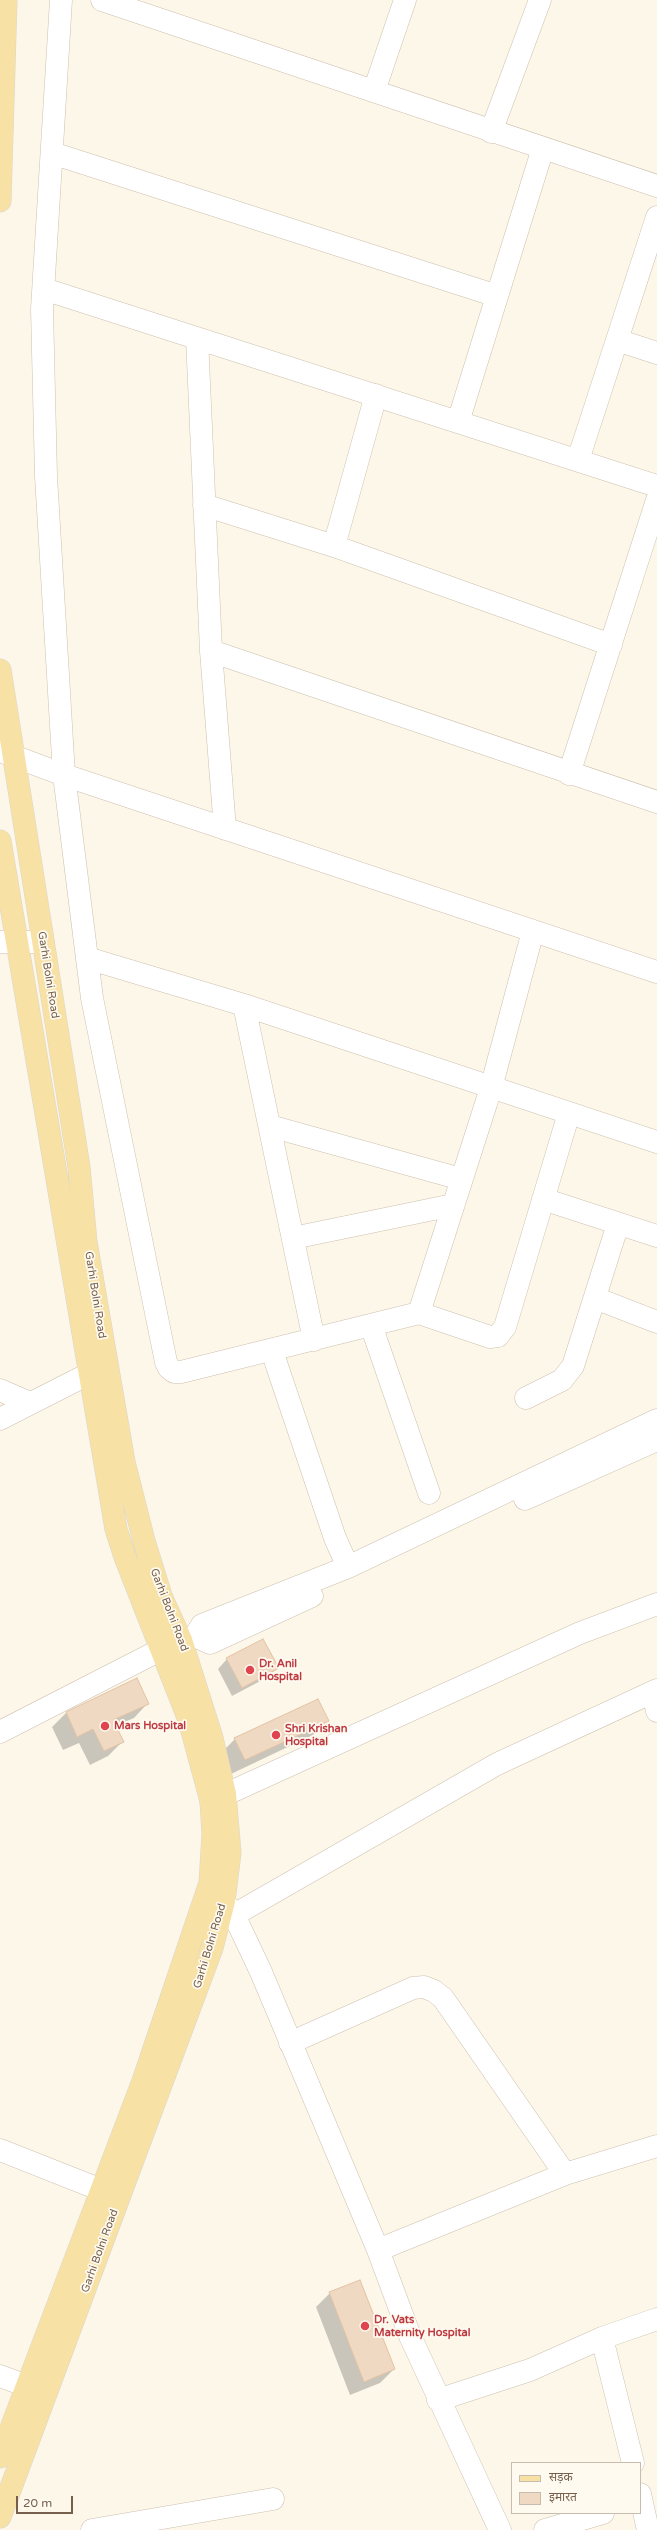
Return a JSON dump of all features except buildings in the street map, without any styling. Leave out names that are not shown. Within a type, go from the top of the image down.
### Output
[{"type":"main road","points":[[0,201],[6,0]]},
{"type":"main road","name":"Garhi Bolni Road","points":[[0,670],[6,754],[43,942],[79,1167],[97,1369],[116,1529],[125,1557],[180,1641],[189,1720],[218,1797],[230,1853],[229,1908],[111,2194],[27,2386],[0,2457]]},
{"type":"main road","name":"Garhi Bolni Road","points":[[0,840],[8,943],[64,1218],[97,1369]]},
{"type":"main road","name":"Garhi Bolni Road","points":[[0,2517],[111,2194],[144,2081],[210,1883],[213,1834],[218,1797]]},
{"type":"street","points":[[61,0],[44,289],[46,476],[64,775],[92,998],[166,1362],[174,1372],[181,1372],[272,1351],[419,1313],[490,1337],[498,1336],[502,1333],[505,1327],[569,1113]]},
{"type":"street","points":[[102,0],[492,132],[657,186]]},
{"type":"street","points":[[374,91],[405,0]]},
{"type":"street","points":[[492,132],[540,0]]},
{"type":"street","points":[[458,422],[543,148]]},
{"type":"street","points":[[52,153],[497,296]]},
{"type":"street","points":[[578,460],[657,217]]},
{"type":"street","points":[[44,289],[657,486]]},
{"type":"street","points":[[197,338],[211,651],[225,829]]},
{"type":"street","points":[[617,340],[657,353]]},
{"type":"street","points":[[334,546],[376,395]]},
{"type":"street","points":[[569,774],[657,500]]},
{"type":"street","points":[[204,505],[334,546],[610,645]]},
{"type":"street","points":[[211,651],[569,774],[657,802]]},
{"type":"street","points":[[6,754],[225,829],[657,972]]},
{"type":"street","points":[[419,1313],[491,1088],[533,931]]},
{"type":"street","points":[[8,943],[43,942]]},
{"type":"street","points":[[87,958],[244,1005],[657,1142]]},
{"type":"street","points":[[244,1005],[314,1340]]},
{"type":"street","points":[[270,1126],[461,1179]]},
{"type":"street","points":[[543,1199],[657,1236]]},
{"type":"street","points":[[293,1238],[453,1205]]},
{"type":"street","points":[[526,1398],[562,1380],[568,1374],[595,1298],[618,1224]]},
{"type":"street","points":[[595,1298],[657,1322]]},
{"type":"street","points":[[371,1325],[429,1493]]},
{"type":"street","points":[[272,1351],[335,1538],[348,1567]]},
{"type":"street","points":[[0,1419],[97,1369]]},
{"type":"street","points":[[0,1390],[30,1403]]},
{"type":"street","points":[[0,1732],[180,1641],[202,1625],[348,1567],[657,1420]]},
{"type":"street","points":[[180,1641],[210,1643],[657,1440]]},
{"type":"street","points":[[218,1797],[580,1633],[657,1604]]},
{"type":"street","points":[[229,1908],[497,1764],[656,1698]]},
{"type":"street","points":[[210,1883],[229,1908],[290,2043],[378,2250],[410,2336],[438,2400],[500,2530]]},
{"type":"street","points":[[290,2043],[412,1988],[424,1987],[434,1991],[443,1998],[565,2174]]},
{"type":"street","points":[[378,2250],[565,2174],[657,2146]]},
{"type":"street","points":[[0,2150],[111,2194]]},
{"type":"street","points":[[438,2400],[530,2370],[602,2338],[657,2319]]},
{"type":"street","points":[[602,2338],[632,2462]]},
{"type":"street","points":[[0,2376],[27,2386]]},
{"type":"street","points":[[92,2530],[273,2499]]},
{"type":"street","points":[[641,2499],[648,2530]]},
{"type":"street","points":[[545,2530],[600,2514]]},
{"type":"place","name":"Dr. Anil Hospital","points":[[250,1670]]},
{"type":"place","name":"Mars Hospital","points":[[105,1726]]},
{"type":"place","name":"Shri Krishan Hospital","points":[[276,1735]]},
{"type":"place","name":"Dr. Vats Maternity Hospital","points":[[365,2326]]}]
